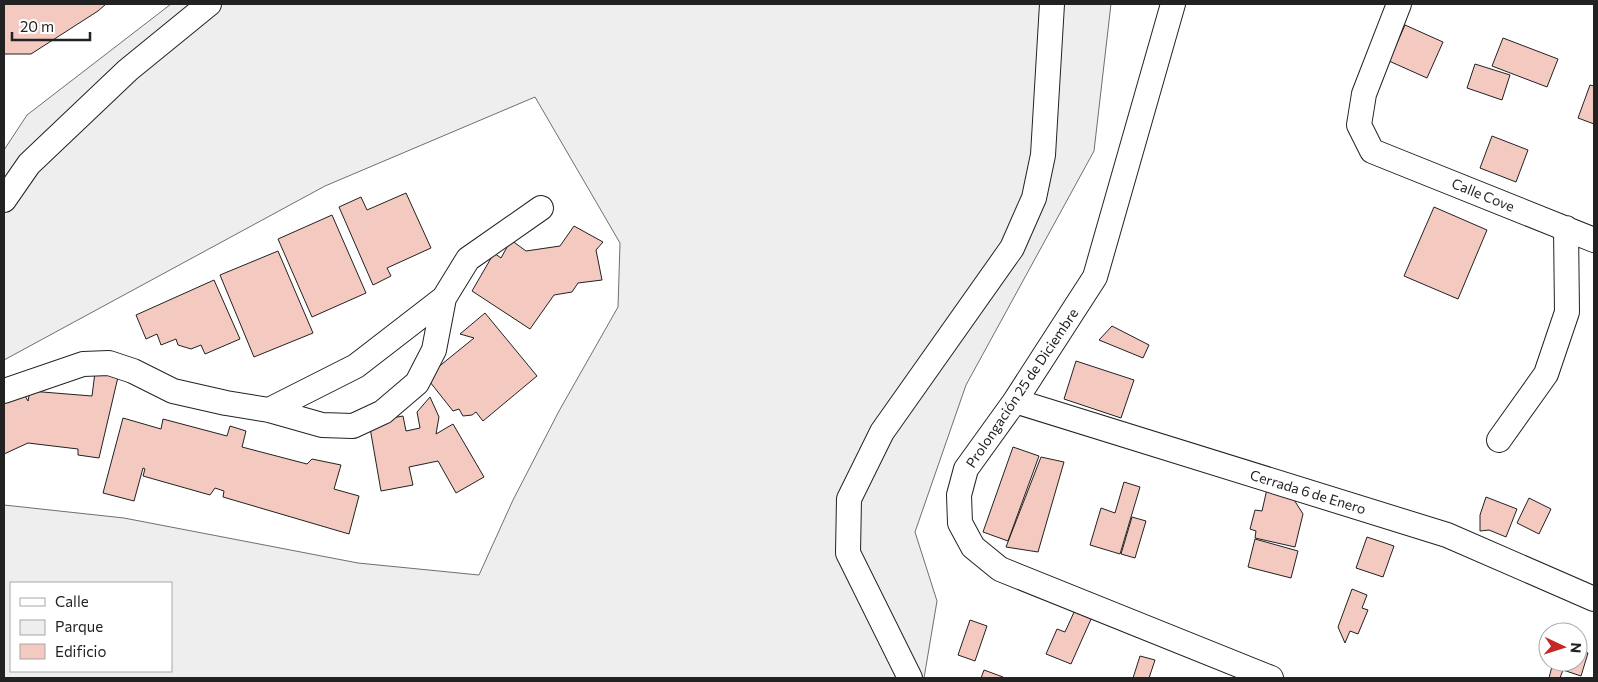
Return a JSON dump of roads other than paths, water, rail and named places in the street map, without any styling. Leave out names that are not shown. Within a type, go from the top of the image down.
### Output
[{"type":"street","points":[[4,200],[30,164],[128,70],[209,4]]},
{"type":"street","points":[[910,678],[848,554],[849,499],[882,432],[1012,248],[1034,198],[1043,155],[1052,4]]},
{"type":"street","name":"Prolongación 25 de Diciembre","points":[[1173,4],[1095,277],[1015,400],[966,469],[959,495],[960,523],[973,548],[1000,569],[1271,678]]},
{"type":"street","name":"Calle Cove","points":[[1399,4],[1364,94],[1359,125],[1372,150],[1594,240]]},
{"type":"street","points":[[269,410],[356,366],[444,298],[468,259],[541,208]]},
{"type":"street","points":[[1499,440],[1546,374],[1567,312],[1566,228]]},
{"type":"street","points":[[4,391],[83,364],[110,362],[173,391],[269,410],[322,425],[353,426],[383,412],[418,383],[434,350],[444,298]]},
{"type":"street","name":"Cerrada 6 de Enero","points":[[1015,400],[1447,535],[1594,599]]}]
